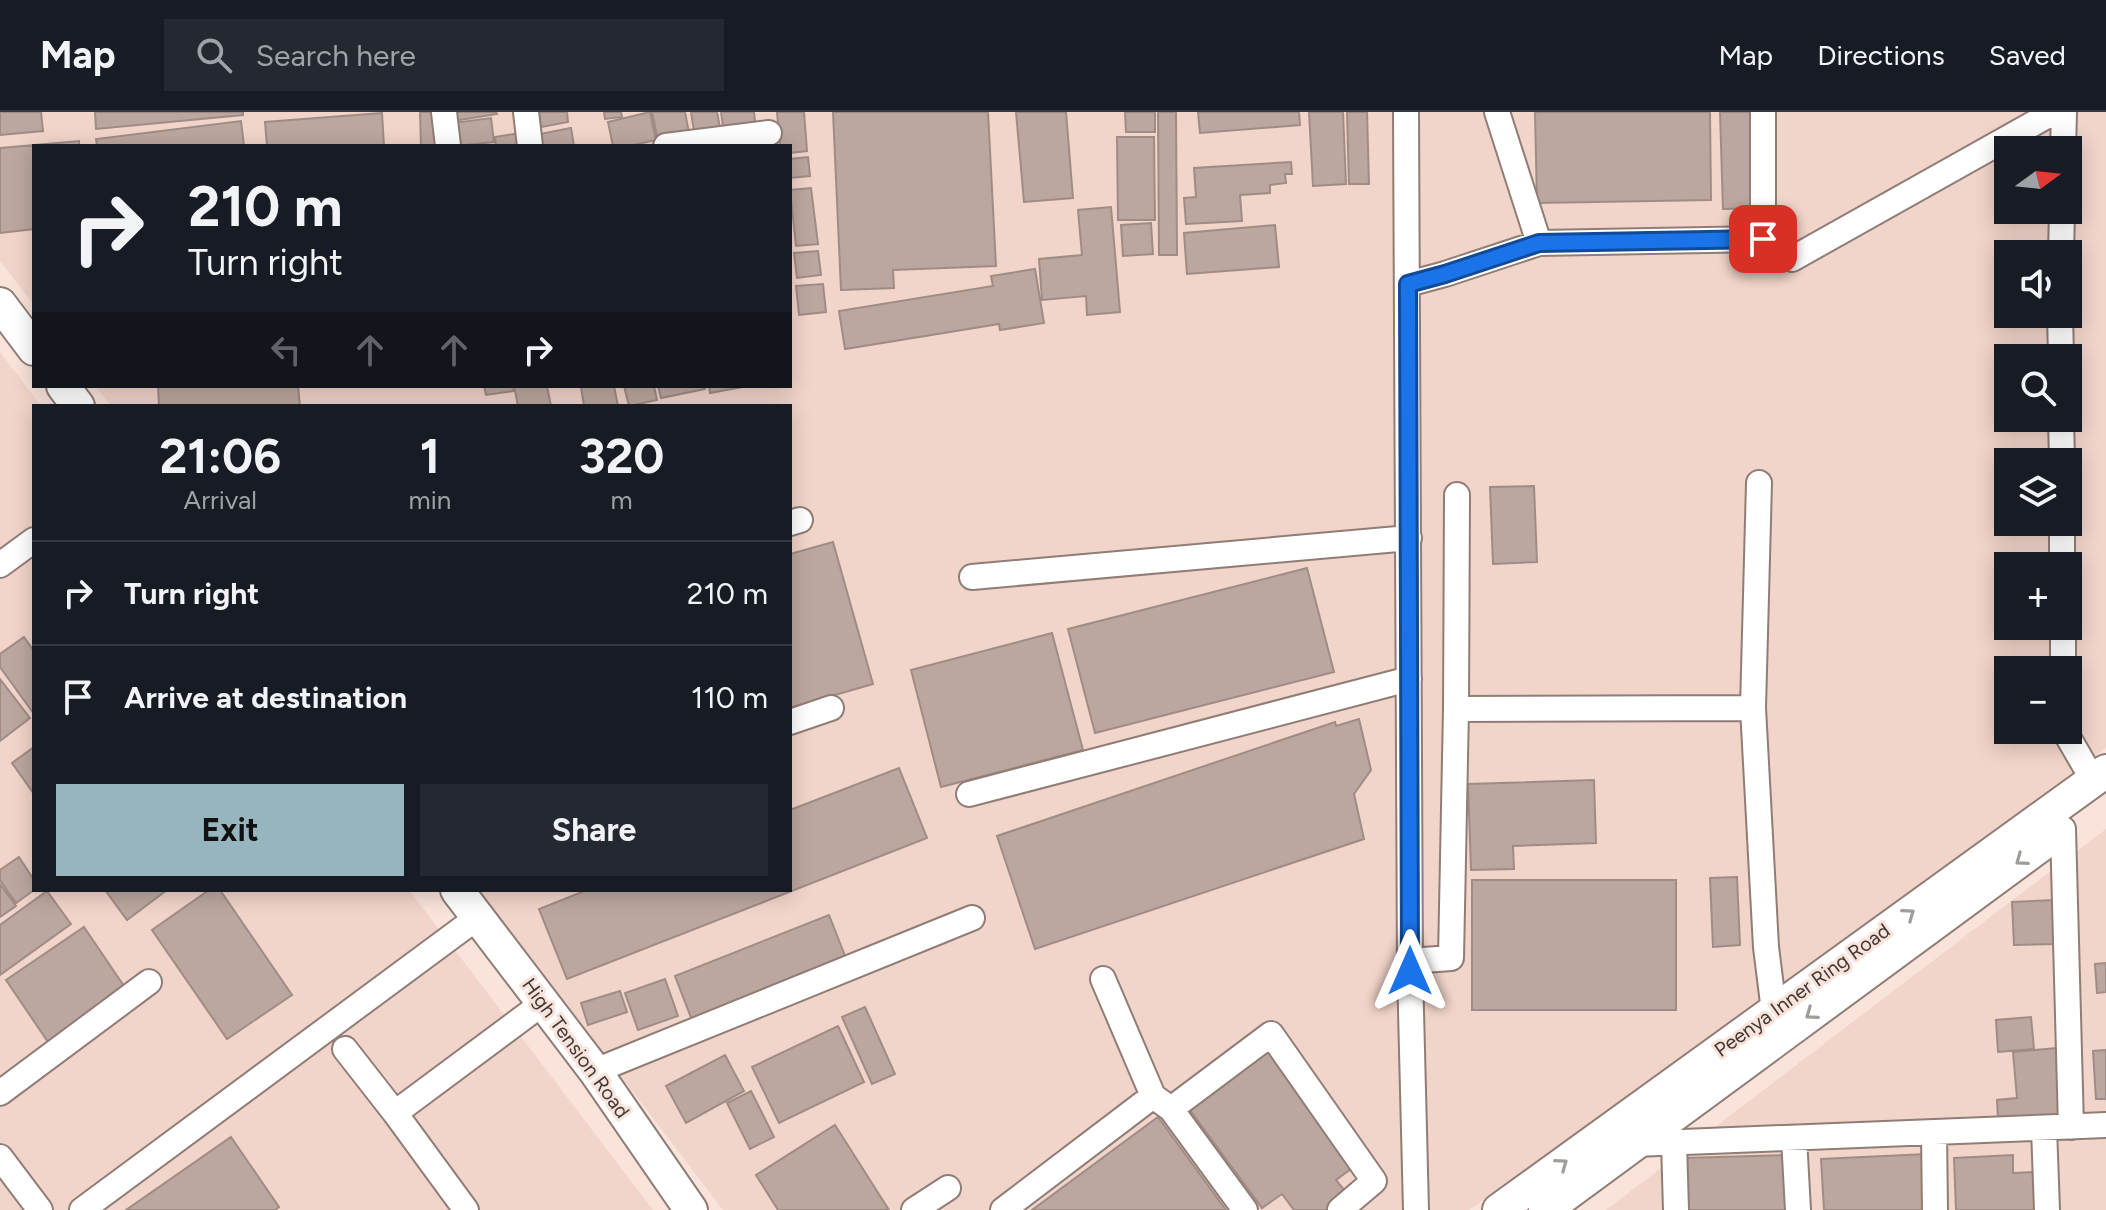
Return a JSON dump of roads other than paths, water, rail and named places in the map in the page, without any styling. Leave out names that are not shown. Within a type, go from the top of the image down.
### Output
[{"type":"main road","points":[[0,304],[32,346]]},
{"type":"main road","name":"Peenya Inner Ring Road","points":[[1499,1210],[1774,1011],[2102,783]]},
{"type":"main road","name":"Peenya Inner Ring Road","points":[[1545,1210],[2063,829],[2102,783]]},
{"type":"main road","name":"High Tension Road","points":[[459,892],[595,1071],[688,1209]]},
{"type":"street","points":[[444,112],[448,144]]},
{"type":"street","points":[[526,112],[530,144]]},
{"type":"street","points":[[1406,112],[1410,961],[1416,1210]]},
{"type":"street","points":[[1497,112],[1539,243]]},
{"type":"street","points":[[1408,284],[1539,243],[1763,239],[1763,112]]},
{"type":"street","points":[[1792,259],[2054,112]]},
{"type":"street","points":[[2063,136],[2064,112]]},
{"type":"street","points":[[679,144],[769,130]]},
{"type":"street","points":[[1759,483],[1753,708],[1765,934],[1774,1011]]},
{"type":"street","points":[[1410,961],[1451,958],[1457,495]]},
{"type":"street","points":[[972,577],[1409,538]]},
{"type":"street","points":[[0,565],[32,541]]},
{"type":"street","points":[[969,794],[1409,679]]},
{"type":"street","points":[[792,721],[831,708]]},
{"type":"street","points":[[1456,709],[1753,708]]},
{"type":"street","points":[[2074,744],[2102,783]]},
{"type":"street","points":[[2063,829],[2071,1127]]},
{"type":"street","points":[[82,1210],[478,917]]},
{"type":"street","points":[[595,1071],[972,918]]},
{"type":"street","points":[[1103,979],[1162,1102],[1245,1210]]},
{"type":"street","points":[[0,1093],[149,982]]},
{"type":"street","points":[[395,1113],[543,1003]]},
{"type":"street","points":[[1003,1210],[1162,1102],[1271,1034],[1374,1181],[1340,1210]]},
{"type":"street","points":[[345,1049],[466,1210]]},
{"type":"street","points":[[1634,1144],[2106,1125]]},
{"type":"street","points":[[2044,1128],[2047,1210]]},
{"type":"street","points":[[1934,1132],[1935,1210]]},
{"type":"street","points":[[1794,1138],[1798,1210]]},
{"type":"street","points":[[1674,1143],[1676,1210]]},
{"type":"street","points":[[0,1157],[40,1210]]},
{"type":"street","points":[[914,1210],[948,1188]]}]
